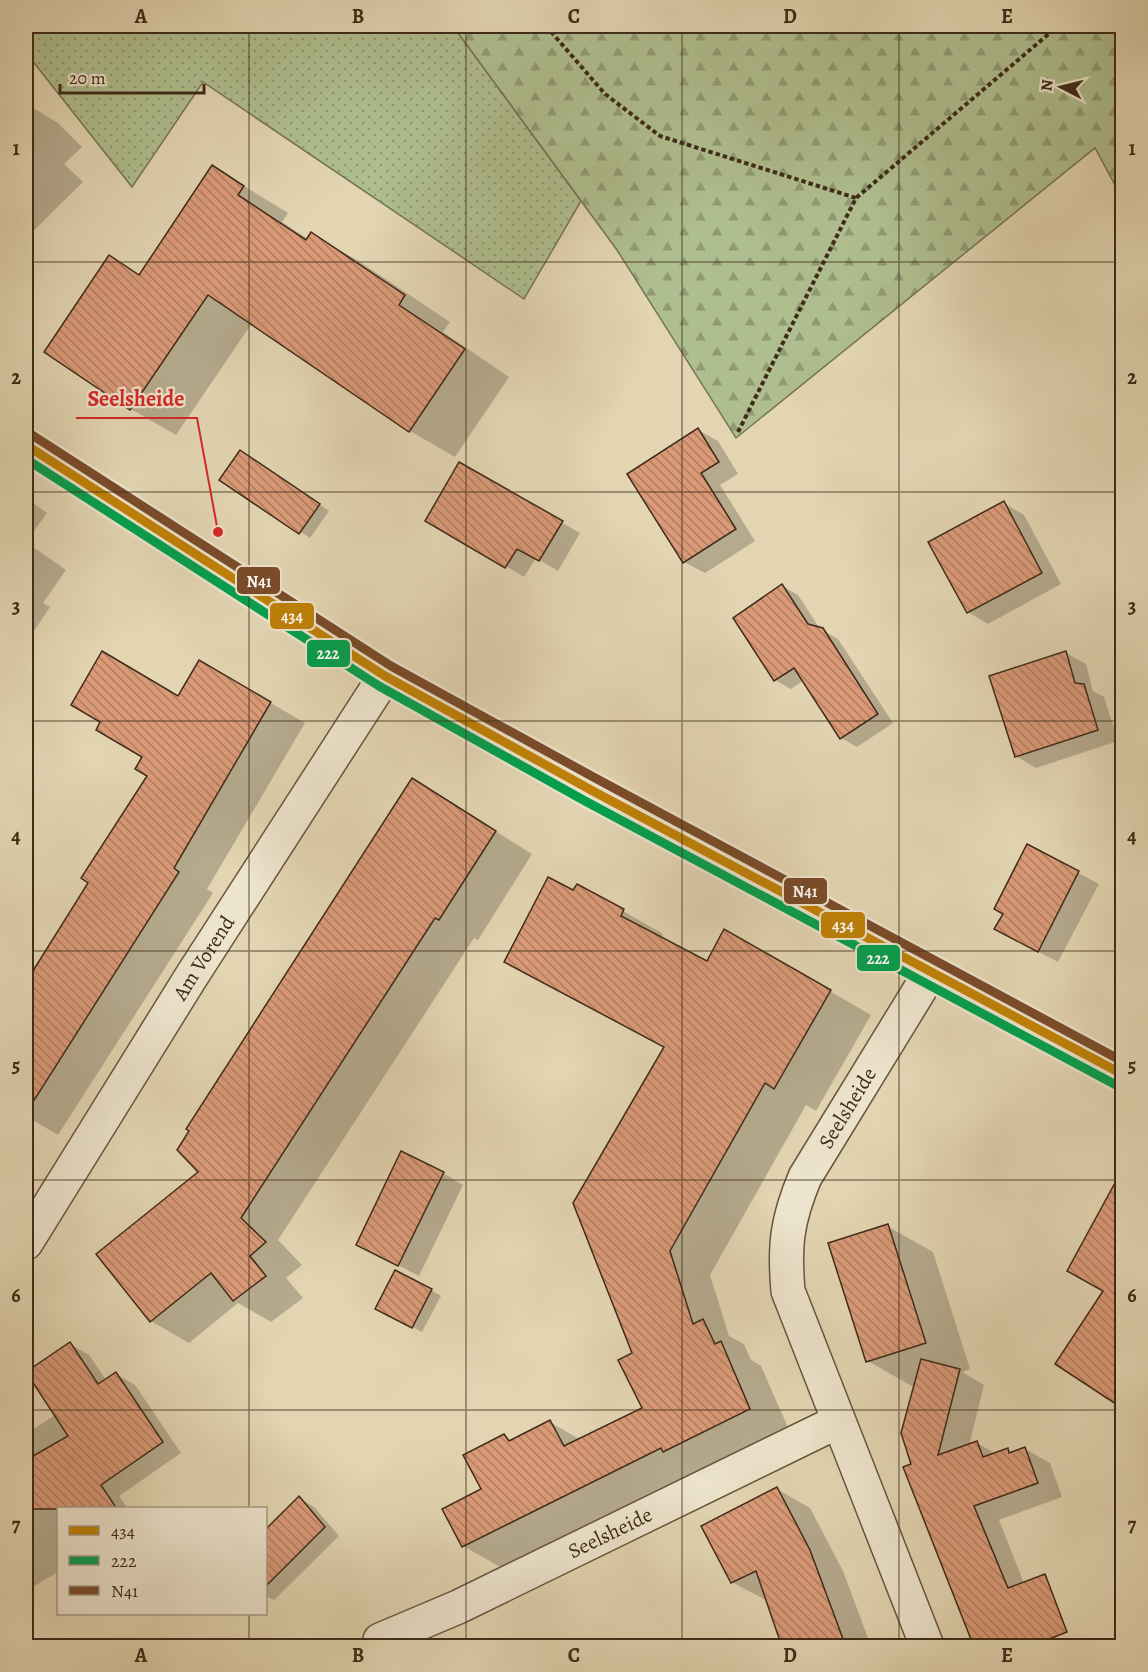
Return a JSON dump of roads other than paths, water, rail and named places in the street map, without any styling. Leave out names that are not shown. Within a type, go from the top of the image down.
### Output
[{"type":"street","points":[[26,445],[385,675],[930,973],[1015,1015],[1122,1074]]},
{"type":"street","name":"Am Vorend","points":[[26,1243],[190,977],[385,675]]},
{"type":"street","name":"Seelsheide","points":[[927,1647],[837,1422],[788,1291],[785,1254],[791,1211],[805,1177],[930,973]]},
{"type":"street","name":"Seelsheide","points":[[380,1640],[458,1607],[837,1422]]},
{"type":"place","name":"Seelsheide","points":[[218,532]]}]
